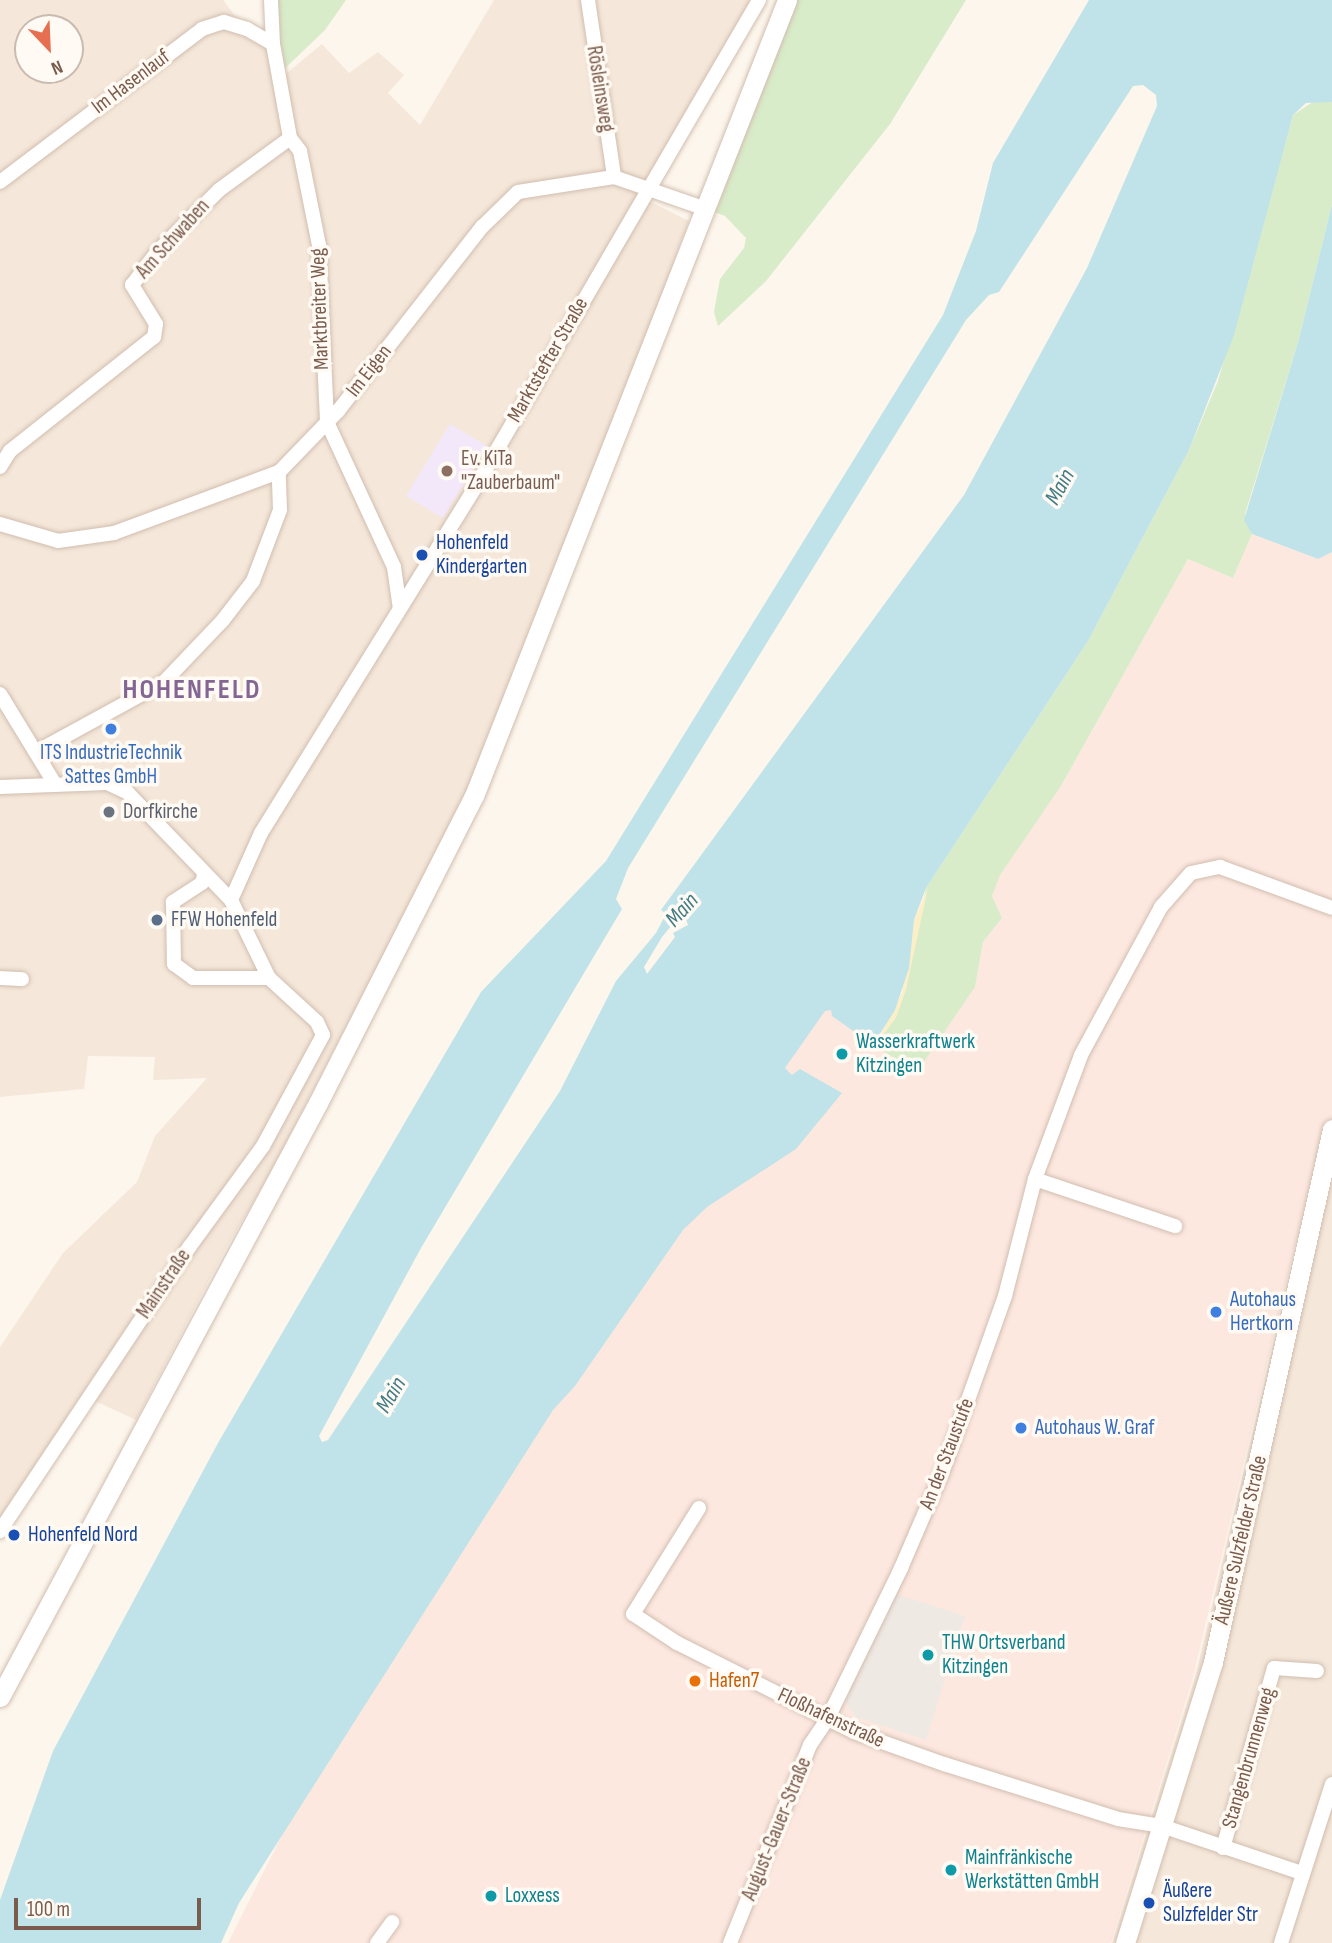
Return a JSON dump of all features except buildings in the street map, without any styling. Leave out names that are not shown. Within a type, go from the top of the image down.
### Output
[{"type":"main road","points":[[0,1696],[318,1102],[474,796],[787,0]]},
{"type":"main road","name":"Äußere Sulzfelder Straße","points":[[1125,1943],[1213,1662],[1332,1129]]},
{"type":"street","name":"Marktbreiter Weg","points":[[271,0],[273,44],[290,138],[300,151],[306,172],[318,245],[327,422],[394,567],[400,609]]},
{"type":"street","name":"Rösleinsweg","points":[[589,0],[614,177]]},
{"type":"street","name":"Marktstefter Straße","points":[[231,900],[261,833],[400,609],[759,0]]},
{"type":"street","name":"Im Hasenlauf","points":[[0,182],[202,30],[223,23],[247,29],[273,44]]},
{"type":"street","name":"Am Schwaben","points":[[0,467],[10,451],[154,338],[156,324],[132,285],[158,251],[219,190],[290,138]]},
{"type":"street","points":[[614,177],[646,191],[706,209]]},
{"type":"street","name":"Im Eigen","points":[[0,524],[58,541],[114,533],[279,471],[327,422],[482,227],[518,192],[614,177]]},
{"type":"street","points":[[38,751],[164,682],[223,620],[253,581],[280,510],[279,471]]},
{"type":"street","points":[[0,694],[38,751],[55,784]]},
{"type":"street","points":[[0,788],[107,783],[128,793],[204,875],[231,900],[268,978],[193,978],[174,964],[173,902],[202,883],[204,875]]},
{"type":"street","name":"An der Staustufe","points":[[828,1718],[942,1473],[1005,1296],[1035,1179],[1081,1055],[1161,907],[1182,880],[1199,869],[1220,867],[1332,908]]},
{"type":"street","points":[[0,978],[22,979]]},
{"type":"street","name":"Mainstraße","points":[[0,1531],[190,1246],[263,1146],[324,1035],[317,1022],[268,978]]},
{"type":"street","points":[[1035,1179],[1175,1226]]},
{"type":"street","name":"Floßhafenstraße","points":[[699,1508],[633,1614],[677,1643],[854,1732],[944,1764],[1118,1819],[1162,1826]]},
{"type":"street","name":"Stangenbrunnenweg","points":[[1223,1848],[1274,1668],[1317,1671]]},
{"type":"street","name":"August-Gauer-Straße","points":[[730,1943],[810,1745],[828,1718]]},
{"type":"street","points":[[1281,1943],[1332,1784]]},
{"type":"street","name":"Stangenbrunnenweg","points":[[1162,1826],[1302,1873]]},
{"type":"street","points":[[377,1943],[392,1922]]},
{"type":"shaded area","points":[[0,0],[223,0],[236,17],[269,35],[276,82],[322,44],[349,73],[378,52],[404,75],[388,93],[420,125],[494,0],[762,0],[645,199],[689,221],[589,491],[465,796],[272,1170],[226,1248],[136,1420],[95,1401],[0,1538],[0,1347],[63,1253],[137,1182],[155,1136],[207,1078],[153,1080],[155,1057],[88,1056],[84,1089],[0,1097]]},
{"type":"shaded area","name":"Ev. KiTa \"Zauberbaum\"","points":[[450,424],[487,446],[443,518],[406,496]]},
{"type":"shaded area","points":[[1252,534],[1318,559],[1332,552],[1332,1122],[1296,1241],[1193,1677],[1111,1943],[228,1943],[300,1799],[541,1421],[828,1004],[873,1045],[916,1072],[975,987],[983,942],[1002,918],[992,896],[999,875],[1061,786],[1188,559],[1233,578]]},
{"type":"shaded area","points":[[1332,1147],[1332,1943],[1112,1943],[1195,1678],[1298,1241]]},
{"type":"shaded area","points":[[893,1593],[965,1616],[926,1740],[856,1717],[845,1702]]},
{"type":"green space","points":[[271,0],[346,0],[325,30],[278,75]]},
{"type":"green space","points":[[787,0],[966,0],[890,124],[766,281],[718,326],[714,312],[720,279],[744,248],[746,238],[725,216],[706,209]]},
{"type":"green space","points":[[1316,100],[1332,102],[1332,204],[1299,339],[1245,514],[1252,534],[1233,578],[1188,559],[1061,786],[1000,875],[992,896],[1002,918],[983,942],[975,987],[917,1072],[875,1046],[896,1017],[906,989],[926,888],[1088,641],[1189,450],[1218,381],[1293,115]]},
{"type":"sand","points":[[928,888],[906,989],[896,1017],[875,1046],[902,993],[914,920]]},
{"type":"water","name":"Main","points":[[1089,0],[1332,0],[1332,102],[1306,103],[1293,115],[1234,335],[1189,450],[1088,641],[926,888],[914,920],[909,968],[895,1010],[873,1045],[832,1016],[831,1010],[825,1011],[785,1068],[792,1075],[800,1069],[842,1093],[796,1149],[707,1207],[683,1230],[575,1386],[553,1410],[239,1903],[221,1943],[0,1943],[0,1900],[53,1751],[218,1443],[481,992],[606,861],[943,315],[976,231],[993,163]],"holes":[[[1143,85],[1156,95],[1157,106],[1087,268],[964,495],[661,910],[666,914],[656,933],[616,981],[560,1091],[328,1440],[322,1442],[319,1436],[421,1248],[622,909],[616,899],[628,868],[966,320],[989,295],[999,292],[1133,86]],[[686,919],[688,925],[673,933],[675,937],[647,974],[644,967],[662,937],[672,925]]]},
{"type":"water","points":[[1332,204],[1332,552],[1318,559],[1252,534],[1244,520],[1299,339]]},
{"type":"place","name":"Ev. KiTa \"Zauberbaum\"","points":[[447,471]]},
{"type":"place","name":"Hohenfeld Kindergarten","points":[[422,555]]},
{"type":"place","name":"ITS IndustrieTechnik Sattes GmbH","points":[[111,729]]},
{"type":"place","name":"Dorfkirche","points":[[109,812]]},
{"type":"place","name":"FFW Hohenfeld","points":[[157,920]]},
{"type":"place","name":"Wasserkraftwerk Kitzingen","points":[[842,1054]]},
{"type":"place","name":"Autohaus Hertkorn","points":[[1216,1312]]},
{"type":"place","name":"Autohaus W. Graf","points":[[1021,1428]]},
{"type":"place","name":"Hohenfeld Nord","points":[[14,1535]]},
{"type":"place","name":"THW Ortsverband Kitzingen","points":[[928,1655]]},
{"type":"place","name":"Hafen7","points":[[695,1681]]},
{"type":"place","name":"Mainfränkische Werkstätten GmbH","points":[[951,1870]]},
{"type":"place","name":"Loxxess","points":[[491,1896]]},
{"type":"place","name":"Äußere Sulzfelder Str","points":[[1149,1903]]},
{"type":"district","name":"HOHENFELD","points":[[192,690]]}]
